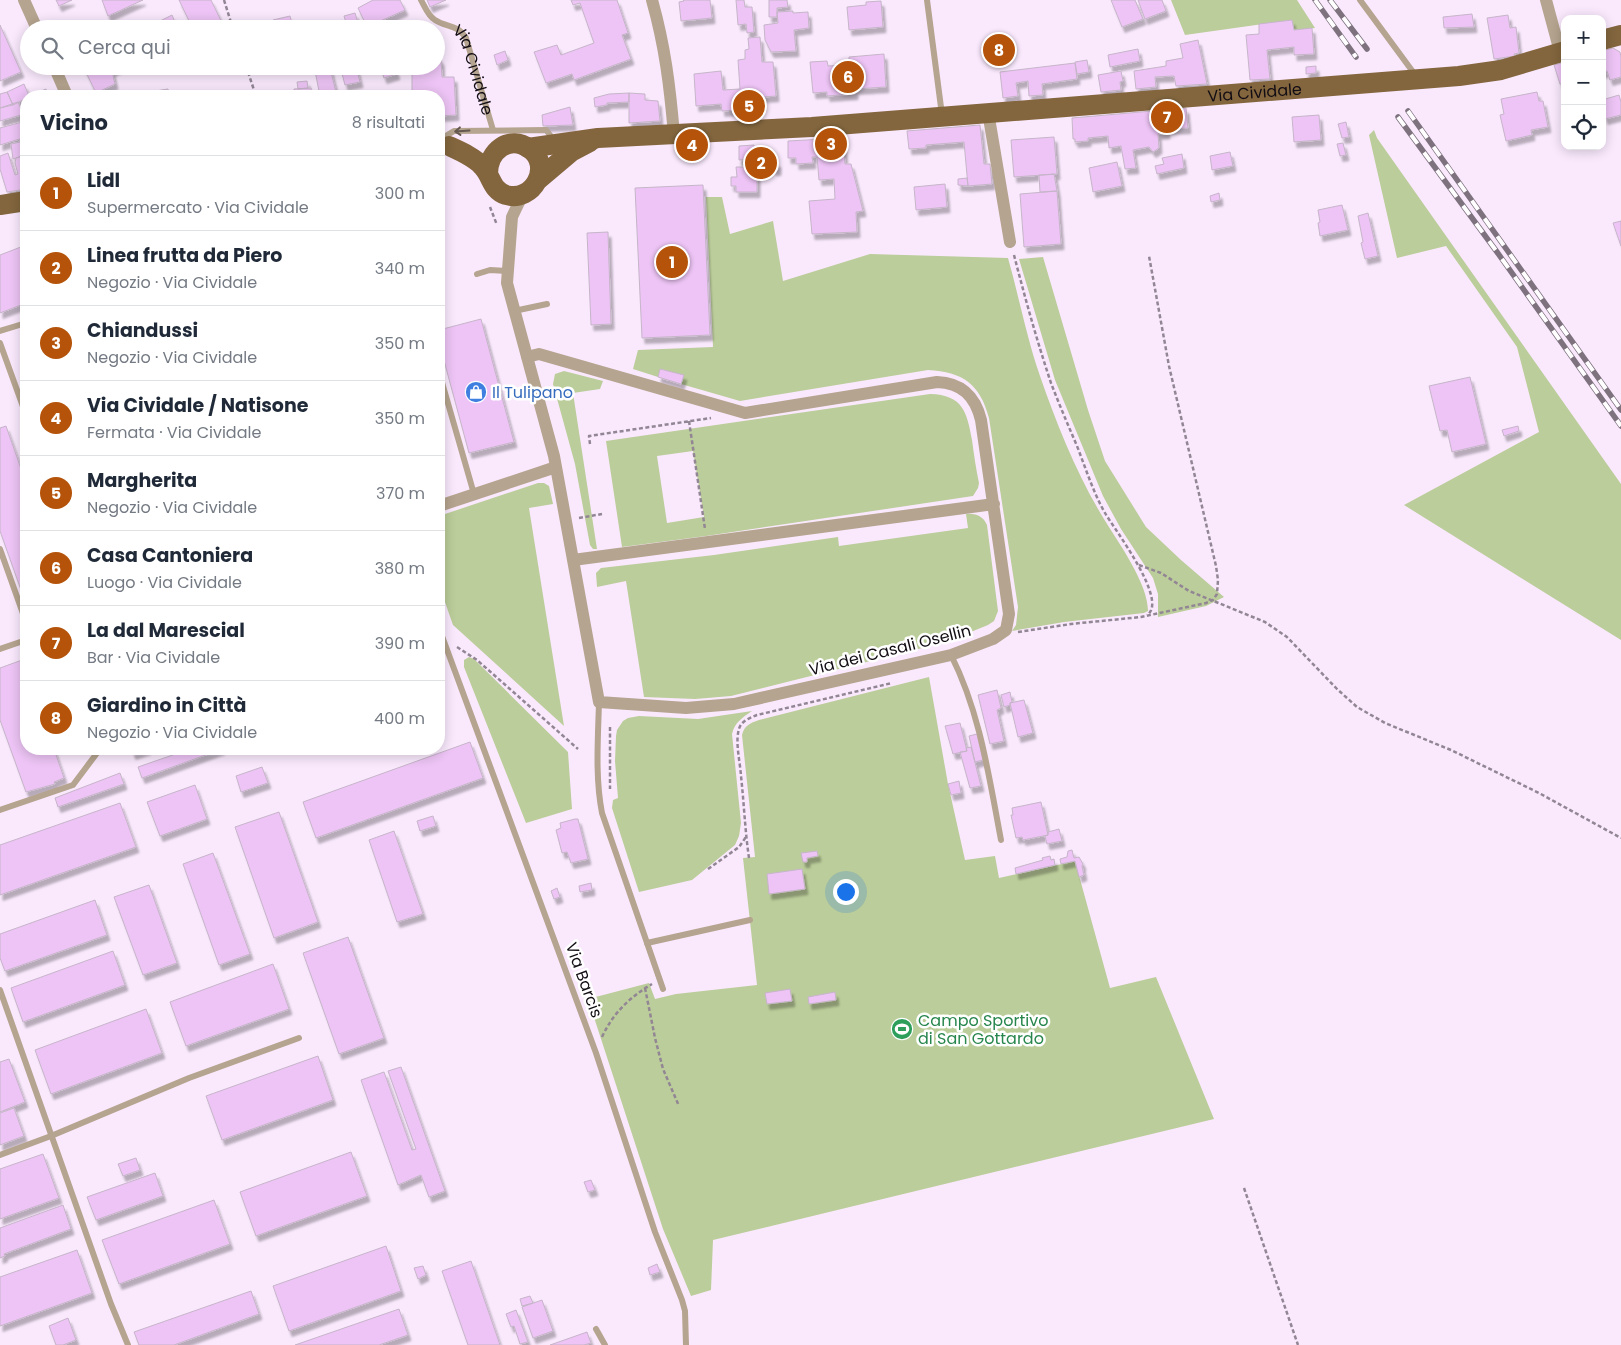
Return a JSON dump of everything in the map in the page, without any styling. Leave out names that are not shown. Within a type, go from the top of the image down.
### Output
[{"type":"main road","points":[[1606,39],[1621,35]]},
{"type":"main road","name":"Via Cividale","points":[[445,144],[494,152],[518,140],[556,143],[598,138],[812,127],[1419,79],[1493,71],[1561,53]]},
{"type":"main road","name":"Via Cividale","points":[[523,194],[535,186],[538,179],[571,152],[598,138]]},
{"type":"main road","points":[[518,140],[534,152],[540,165],[538,179]]},
{"type":"main road","points":[[445,145],[468,155],[482,166],[488,174],[492,196],[523,194]]},
{"type":"main road","points":[[488,174],[490,159],[494,152]]},
{"type":"main road","points":[[0,206],[20,202]]},
{"type":"street","points":[[24,0],[33,20]]},
{"type":"street","points":[[652,0],[665,51],[674,135]]},
{"type":"street","points":[[1546,0],[1561,46]]},
{"type":"street","points":[[58,75],[64,90]]},
{"type":"street","points":[[988,112],[1010,242]]},
{"type":"street","points":[[523,194],[512,217],[507,283],[551,444],[599,702]]},
{"type":"street","points":[[492,196],[512,217]]},
{"type":"street","points":[[527,357],[539,354],[745,413],[937,382],[948,382],[970,395],[978,411],[994,504],[1009,620],[1003,633],[993,640]]},
{"type":"street","points":[[445,504],[556,467]]},
{"type":"street","points":[[573,560],[994,504]]},
{"type":"street","name":"Via dei Casali Osellin","points":[[599,702],[686,708],[734,704],[951,655],[993,640]]},
{"type":"lane","name":"Via Cividale","points":[[421,0],[429,15],[435,20]]},
{"type":"lane","points":[[927,0],[942,116]]},
{"type":"lane","points":[[1360,0],[1419,79]]},
{"type":"lane","name":"Via Cividale","points":[[445,24],[455,27],[466,38],[493,130]]},
{"type":"lane","points":[[445,141],[454,131],[493,130],[518,140]]},
{"type":"lane","points":[[477,274],[490,270],[507,271]]},
{"type":"lane","points":[[514,311],[547,304]]},
{"type":"lane","points":[[0,332],[20,325]]},
{"type":"lane","points":[[0,342],[20,398]]},
{"type":"lane","points":[[445,393],[474,494]]},
{"type":"lane","points":[[0,549],[20,605]]},
{"type":"lane","points":[[0,649],[20,642]]},
{"type":"lane","name":"Via Barcis","points":[[445,644],[596,1053],[655,1232],[682,1300],[685,1311],[686,1345]]},
{"type":"lane","points":[[951,655],[964,681],[977,721],[1001,840]]},
{"type":"lane","points":[[599,702],[598,769],[600,801],[605,822],[663,989]]},
{"type":"lane","points":[[0,810],[73,785],[96,755]]},
{"type":"lane","points":[[647,943],[750,920]]},
{"type":"lane","points":[[0,990],[113,1309],[128,1345]]},
{"type":"lane","points":[[0,1154],[52,1136],[189,1078],[299,1038]]},
{"type":"lane","points":[[596,1329],[604,1345]]},
{"type":"path","points":[[224,0],[230,20]]},
{"type":"path","points":[[249,75],[254,90]]},
{"type":"path","points":[[492,196],[497,226]]},
{"type":"path","points":[[1010,242],[1052,384],[1099,502],[1139,565],[1151,592],[1154,604],[1153,610],[1146,616]]},
{"type":"path","points":[[1149,256],[1169,366],[1216,566],[1219,587],[1213,600]]},
{"type":"path","points":[[590,444],[589,436],[716,417]]},
{"type":"path","points":[[689,421],[708,542]]},
{"type":"path","points":[[578,518],[602,514]]},
{"type":"path","points":[[1139,565],[1161,573],[1188,591],[1265,622],[1287,637],[1357,707],[1385,723],[1451,750],[1513,780],[1621,838]]},
{"type":"path","name":"Via dei Casali Osellin","points":[[993,640],[1013,633],[1146,616],[1185,609],[1213,600]]},
{"type":"path","points":[[445,638],[477,660],[578,749]]},
{"type":"path","points":[[749,858],[738,736],[740,726],[745,720],[757,715]]},
{"type":"path","points":[[610,723],[610,791]]},
{"type":"path","points":[[708,869],[738,847],[746,836]]},
{"type":"path","points":[[596,1053],[600,1039],[613,1018],[633,996],[659,978]]},
{"type":"path","points":[[645,988],[663,1068],[679,1106]]},
{"type":"path","points":[[1244,1188],[1298,1345]]},
{"type":"green space","points":[[1171,0],[1297,0],[1315,28],[1294,30],[1292,20],[1185,35]]},
{"type":"green space","points":[[1374,130],[1377,138],[1621,484],[1621,640],[1404,505],[1539,432],[1517,347],[1446,246],[1397,258],[1369,135]]},
{"type":"green space","points":[[706,197],[722,197],[730,234],[773,221],[783,281],[870,254],[1008,258],[1035,362],[1061,431],[1076,467],[1094,502],[1138,576],[1147,600],[1148,611],[1012,631],[1016,625],[1018,607],[989,418],[981,396],[975,388],[960,377],[940,371],[928,370],[740,401],[681,384],[683,375],[661,369],[658,377],[633,369],[638,350],[713,347]]},
{"type":"green space","points":[[1043,257],[1105,461],[1146,527],[1224,597],[1206,606],[1158,617],[1158,594],[1153,578],[1121,529],[1103,496],[1055,380],[1019,259]]},
{"type":"green space","points":[[564,371],[603,381],[600,389],[573,393],[597,549],[593,549],[590,545],[575,464],[553,384],[555,374]]},
{"type":"green space","points":[[930,394],[941,395],[956,402],[965,413],[970,430],[979,483],[973,496],[622,547],[606,441]],"holes":[[[693,451],[704,517],[667,523],[657,456]]]},
{"type":"green space","points":[[538,483],[544,483],[549,486],[553,504],[529,508],[564,726],[453,625],[445,602],[445,514]]},
{"type":"green space","points":[[966,514],[979,516],[987,525],[998,611],[994,621],[946,642],[731,696],[695,699],[644,697],[626,581],[597,587],[596,573],[601,568],[714,555],[838,537],[839,546],[968,528]]},
{"type":"green space","points":[[469,657],[474,659],[568,752],[572,809],[526,823],[464,667],[464,660]]},
{"type":"green space","name":"Campo Sportivo di San Gottardo","points":[[929,677],[948,784],[965,860],[995,856],[999,878],[1075,861],[1110,988],[1156,977],[1214,1119],[713,1240],[711,1290],[691,1296],[663,1229],[588,999],[649,983],[655,999],[676,994],[757,985],[743,858],[755,857],[742,735],[744,729],[759,720]]},
{"type":"green space","points":[[752,711],[737,723],[732,734],[741,823],[735,845],[692,880],[639,892],[612,808],[613,800],[618,798],[615,761],[617,730],[623,721],[639,716],[698,719]]},
{"type":"building","points":[[56,0],[72,0],[59,6]]},
{"type":"building","points":[[102,0],[143,0],[108,16]]},
{"type":"building","points":[[179,0],[211,0],[221,20],[189,20]]},
{"type":"building","points":[[373,0],[400,0],[405,10],[383,20],[364,20],[358,8]]},
{"type":"building","points":[[427,0],[446,0],[430,7]]},
{"type":"building","points":[[571,0],[617,0],[628,33],[622,35],[631,59],[574,80],[572,74],[546,83],[534,52],[557,45],[561,55],[594,43],[580,3],[573,5]]},
{"type":"building","points":[[683,0],[710,0],[712,18],[681,21],[679,2]]},
{"type":"building","points":[[736,0],[744,0],[745,7],[752,7],[754,32],[747,33],[746,24],[738,25]]},
{"type":"building","points":[[769,0],[787,0],[788,7],[777,8],[777,17],[769,17]]},
{"type":"building","points":[[1111,0],[1135,0],[1143,19],[1122,27]]},
{"type":"building","points":[[1138,0],[1162,0],[1166,11],[1145,19]]},
{"type":"building","points":[[881,1],[883,27],[849,30],[847,7],[866,5],[866,2]]},
{"type":"building","points":[[793,11],[793,13],[808,12],[809,28],[794,30],[796,51],[771,52],[765,40],[764,25],[778,23],[777,12]]},
{"type":"building","points":[[355,13],[357,20],[345,20],[344,16]]},
{"type":"building","points":[[1472,14],[1474,27],[1444,28],[1443,17]]},
{"type":"building","points":[[172,15],[174,20],[162,20]]},
{"type":"building","points":[[1508,15],[1510,28],[1516,27],[1519,53],[1514,54],[1515,56],[1494,59],[1487,18]]},
{"type":"building","points":[[290,16],[291,20],[273,20]]},
{"type":"building","points":[[1292,20],[1294,30],[1312,28],[1314,54],[1294,55],[1294,47],[1267,50],[1270,79],[1250,80],[1246,35],[1259,34],[1259,24]]},
{"type":"building","points":[[0,25],[20,72],[0,81]]},
{"type":"building","points":[[760,37],[762,62],[773,62],[776,96],[751,98],[751,109],[722,111],[721,104],[696,106],[694,74],[721,71],[723,90],[740,89],[738,60],[745,59],[745,50],[749,49],[748,38]]},
{"type":"building","points":[[1198,40],[1207,84],[1176,86],[1174,76],[1155,77],[1156,87],[1136,89],[1134,71],[1166,66],[1166,61],[1183,58],[1180,44]]},
{"type":"building","points":[[1613,48],[1620,52],[1621,77],[1610,80],[1606,71],[1606,50]]},
{"type":"building","points":[[1138,49],[1140,61],[1110,67],[1108,55]]},
{"type":"building","points":[[505,51],[508,60],[497,65],[494,55]]},
{"type":"building","points":[[884,54],[886,87],[855,89],[855,94],[827,96],[827,92],[813,93],[810,62],[827,61],[828,66],[849,65],[849,57]]},
{"type":"building","points":[[1087,60],[1089,72],[1077,74],[1075,62]]},
{"type":"building","points":[[1075,63],[1077,79],[1042,84],[1043,95],[1029,96],[1028,81],[1016,83],[1018,96],[1003,98],[1000,72]]},
{"type":"building","points":[[1561,63],[1561,84],[1560,84],[1554,65]]},
{"type":"building","points":[[1316,66],[1316,73],[1306,74],[1306,67]]},
{"type":"building","points":[[1121,71],[1123,81],[1120,82],[1121,90],[1101,92],[1098,75]]},
{"type":"building","points":[[87,75],[113,75],[115,84],[102,90],[95,90]]},
{"type":"building","points":[[316,75],[332,75],[336,90],[319,90]]},
{"type":"building","points":[[342,75],[358,75],[360,82],[345,85]]},
{"type":"building","points":[[383,75],[394,75],[384,78]]},
{"type":"building","points":[[412,75],[454,77],[456,115],[445,116],[445,90],[412,90]]},
{"type":"building","points":[[307,81],[308,88],[298,89],[297,82]]},
{"type":"building","points":[[24,84],[26,90],[20,90],[20,102],[13,105],[7,92]]},
{"type":"building","points":[[311,88],[311,90],[294,90]]},
{"type":"building","points":[[7,92],[13,105],[0,108],[0,94]]},
{"type":"building","points":[[1537,92],[1539,101],[1543,101],[1548,127],[1531,130],[1532,135],[1506,141],[1500,115],[1504,114],[1501,99]]},
{"type":"building","points":[[629,93],[645,94],[645,100],[658,101],[660,121],[629,123]]},
{"type":"building","points":[[629,93],[629,102],[607,103],[607,105],[595,107],[594,98],[609,94]]},
{"type":"building","points":[[1619,95],[1621,115],[1606,119],[1606,99]]},
{"type":"building","points":[[18,102],[20,115],[0,121],[0,108]]},
{"type":"building","points":[[570,107],[573,125],[543,126],[542,115]]},
{"type":"building","points":[[1186,108],[1188,128],[1167,129],[1167,133],[1158,134],[1159,148],[1153,152],[1149,147],[1133,150],[1136,168],[1125,169],[1121,146],[1109,148],[1108,136],[1088,138],[1088,141],[1075,142],[1075,139],[1073,139],[1072,118]]},
{"type":"building","points":[[1319,115],[1321,140],[1294,142],[1292,117]]},
{"type":"building","points":[[1346,122],[1349,137],[1342,138],[1338,124]]},
{"type":"building","points":[[20,123],[20,139],[0,145],[0,128]]},
{"type":"building","points":[[980,125],[984,164],[990,164],[992,184],[968,186],[964,142],[926,145],[926,148],[909,149],[907,131]]},
{"type":"building","points":[[1054,137],[1057,174],[1014,177],[1011,140]]},
{"type":"building","points":[[843,138],[845,164],[851,164],[863,211],[856,212],[857,232],[812,234],[809,201],[835,199],[834,179],[819,180],[817,157],[812,157],[813,163],[796,164],[796,158],[788,158],[788,141]]},
{"type":"building","points":[[20,142],[20,157],[13,159],[11,144]]},
{"type":"building","points":[[1343,143],[1346,155],[1340,156],[1337,144]]},
{"type":"building","points":[[754,145],[754,159],[739,160],[739,146]]},
{"type":"building","points":[[1230,152],[1233,166],[1212,170],[1210,156]]},
{"type":"building","points":[[8,153],[15,175],[18,174],[15,163],[16,158],[20,157],[20,190],[7,192],[0,169],[0,156]]},
{"type":"building","points":[[1182,154],[1184,168],[1157,174],[1155,166],[1164,164],[1162,158]]},
{"type":"building","points":[[773,162],[778,162],[778,170],[773,170]]},
{"type":"building","points":[[1117,162],[1122,186],[1093,192],[1089,168]]},
{"type":"building","points":[[736,167],[757,167],[757,192],[736,192],[736,186],[731,186],[731,177],[737,177]]},
{"type":"building","points":[[1054,174],[1057,191],[1040,192],[1039,175]]},
{"type":"building","points":[[967,178],[968,186],[958,185],[958,179]]},
{"type":"building","points":[[945,184],[947,207],[916,210],[914,187]]},
{"type":"building","points":[[703,185],[710,335],[642,338],[635,188]]},
{"type":"building","points":[[1057,191],[1061,244],[1024,247],[1020,194]]},
{"type":"building","points":[[1219,193],[1220,200],[1211,202],[1210,196]]},
{"type":"building","points":[[1342,205],[1348,230],[1320,236],[1318,210]]},
{"type":"building","points":[[1368,213],[1378,256],[1365,259],[1358,216]]},
{"type":"building","points":[[1621,221],[1621,246],[1613,223]]},
{"type":"building","points":[[608,232],[611,324],[591,325],[587,233]]},
{"type":"building","points":[[20,247],[20,305],[0,313],[0,255]]},
{"type":"building","name":"Il Tulipano","points":[[481,319],[514,442],[469,453],[445,364],[445,328]]},
{"type":"building","points":[[660,369],[684,375],[681,384],[658,377]]},
{"type":"building","points":[[1470,377],[1486,444],[1452,452],[1447,430],[1440,431],[1429,386]]},
{"type":"building","points":[[6,426],[20,466],[20,587],[0,531],[0,428]]},
{"type":"building","points":[[1518,426],[1519,431],[1504,436],[1502,430]]},
{"type":"building","points":[[20,661],[20,755],[56,755],[64,778],[54,782],[55,784],[26,792],[0,720],[0,668]]},
{"type":"building","points":[[997,690],[1001,708],[997,710],[1004,741],[990,744],[978,695]]},
{"type":"building","points":[[1010,692],[1012,702],[1004,707],[1001,695]]},
{"type":"building","points":[[1024,700],[1033,733],[1018,737],[1010,703]]},
{"type":"building","points":[[960,723],[967,751],[953,754],[945,726]]},
{"type":"building","points":[[977,734],[983,760],[975,762],[969,736]]},
{"type":"building","points":[[470,742],[483,778],[316,838],[303,802],[434,755],[445,755],[445,751]]},
{"type":"building","points":[[971,747],[981,786],[970,788],[960,752],[967,751],[966,748]]},
{"type":"building","points":[[173,755],[205,755],[142,778],[138,767]]},
{"type":"building","points":[[262,767],[268,783],[241,792],[236,776]]},
{"type":"building","points":[[120,773],[124,784],[58,807],[55,798]]},
{"type":"building","points":[[959,781],[961,793],[951,795],[948,784]]},
{"type":"building","points":[[195,785],[207,819],[160,836],[147,802]]},
{"type":"building","points":[[1041,802],[1048,835],[1023,840],[1022,837],[1016,838],[1011,815],[1013,815],[1012,808]]},
{"type":"building","points":[[120,803],[136,847],[0,895],[0,845]]},
{"type":"building","points":[[279,812],[318,922],[274,938],[235,827]]},
{"type":"building","points":[[433,816],[436,826],[420,831],[417,821]]},
{"type":"building","points":[[578,819],[588,859],[571,863],[567,852],[562,853],[556,830],[561,828],[560,823]]},
{"type":"building","points":[[1059,829],[1062,841],[1047,844],[1045,836],[1048,835],[1048,832]]},
{"type":"building","points":[[394,831],[423,914],[397,922],[369,840]]},
{"type":"building","points":[[1072,850],[1074,858],[1079,857],[1083,864],[1084,875],[1079,877],[1075,861],[1061,864],[1060,859],[1067,857],[1068,851]]},
{"type":"building","points":[[817,851],[818,856],[807,858],[807,862],[803,862],[801,853]]},
{"type":"building","points":[[213,853],[250,954],[219,965],[183,864]]},
{"type":"building","points":[[1050,856],[1051,860],[1054,859],[1055,865],[1016,874],[1015,868],[1043,860],[1042,858]]},
{"type":"building","points":[[802,869],[805,889],[769,894],[767,874]]},
{"type":"building","points":[[591,883],[592,890],[580,892],[579,886]]},
{"type":"building","points":[[149,885],[177,963],[143,975],[114,897]]},
{"type":"building","points":[[557,888],[560,897],[554,899],[551,891]]},
{"type":"building","points":[[95,900],[107,935],[5,971],[0,958],[0,934]]},
{"type":"building","points":[[348,937],[384,1038],[339,1054],[303,953]]},
{"type":"building","points":[[113,951],[125,985],[23,1022],[11,988]]},
{"type":"building","points":[[273,964],[289,1009],[186,1046],[170,1002]]},
{"type":"building","points":[[790,989],[792,1001],[767,1004],[765,993]]},
{"type":"building","points":[[835,992],[836,1000],[809,1004],[808,997]]},
{"type":"building","points":[[146,1009],[162,1053],[51,1094],[35,1050]]},
{"type":"building","points":[[318,1056],[333,1100],[222,1140],[206,1096]]},
{"type":"building","points":[[9,1059],[25,1102],[0,1112],[0,1062]]},
{"type":"building","points":[[401,1067],[445,1191],[429,1197],[421,1175],[398,1185],[361,1080],[384,1072],[412,1150],[416,1149],[388,1071]]},
{"type":"building","points":[[14,1108],[24,1136],[0,1145],[0,1113]]},
{"type":"building","points":[[351,1152],[367,1196],[256,1236],[240,1192]]},
{"type":"building","points":[[43,1154],[59,1198],[0,1219],[0,1169]]},
{"type":"building","points":[[136,1158],[140,1170],[123,1176],[118,1164]]},
{"type":"building","points":[[155,1173],[163,1196],[96,1220],[87,1197]]},
{"type":"building","points":[[591,1180],[595,1190],[588,1192],[584,1182]]},
{"type":"building","points":[[214,1200],[230,1244],[119,1284],[102,1240]]},
{"type":"building","points":[[63,1205],[71,1229],[4,1254],[5,1256],[0,1258],[0,1228]]},
{"type":"building","points":[[386,1246],[401,1291],[289,1331],[273,1286]]},
{"type":"building","points":[[77,1250],[92,1293],[0,1326],[0,1277]]},
{"type":"building","points":[[471,1261],[500,1345],[468,1345],[442,1271]]},
{"type":"building","points":[[657,1264],[660,1272],[650,1275],[648,1268]]},
{"type":"building","points":[[423,1266],[426,1275],[418,1279],[414,1268]]},
{"type":"building","points":[[251,1291],[259,1314],[174,1345],[139,1345],[134,1332]]},
{"type":"building","points":[[530,1296],[533,1303],[522,1306],[520,1299]]},
{"type":"building","points":[[542,1300],[553,1331],[533,1338],[522,1307]]},
{"type":"building","points":[[399,1309],[408,1335],[379,1345],[295,1345]]},
{"type":"building","points":[[516,1310],[528,1342],[520,1344],[514,1326],[511,1327],[506,1314]]},
{"type":"building","points":[[68,1318],[76,1340],[63,1345],[56,1345],[49,1326]]},
{"type":"building","points":[[587,1332],[591,1343],[584,1345],[550,1345]]},
{"type":"railway","points":[[1315,0],[1356,57]]},
{"type":"railway","points":[[1330,0],[1367,49]]},
{"type":"railway","points":[[1408,111],[1621,410]]},
{"type":"railway","points":[[1398,117],[1621,426]]},
{"type":"place","name":"Giardino in Città","points":[[999,50]]},
{"type":"place","name":"Casa Cantoniera","points":[[848,77]]},
{"type":"place","name":"Margherita","points":[[749,106]]},
{"type":"place","name":"La dal Marescial","points":[[1167,117]]},
{"type":"place","name":"Chiandussi","points":[[831,144]]},
{"type":"place","name":"Via Cividale / Natisone","points":[[692,145]]},
{"type":"place","name":"Linea frutta da Piero","points":[[761,163]]},
{"type":"place","name":"Lidl","points":[[672,262]]},
{"type":"place","name":"Il Tulipano","points":[[476,392]]},
{"type":"place","name":"Campo Sportivo di San Gottardo","points":[[902,1029]]}]
